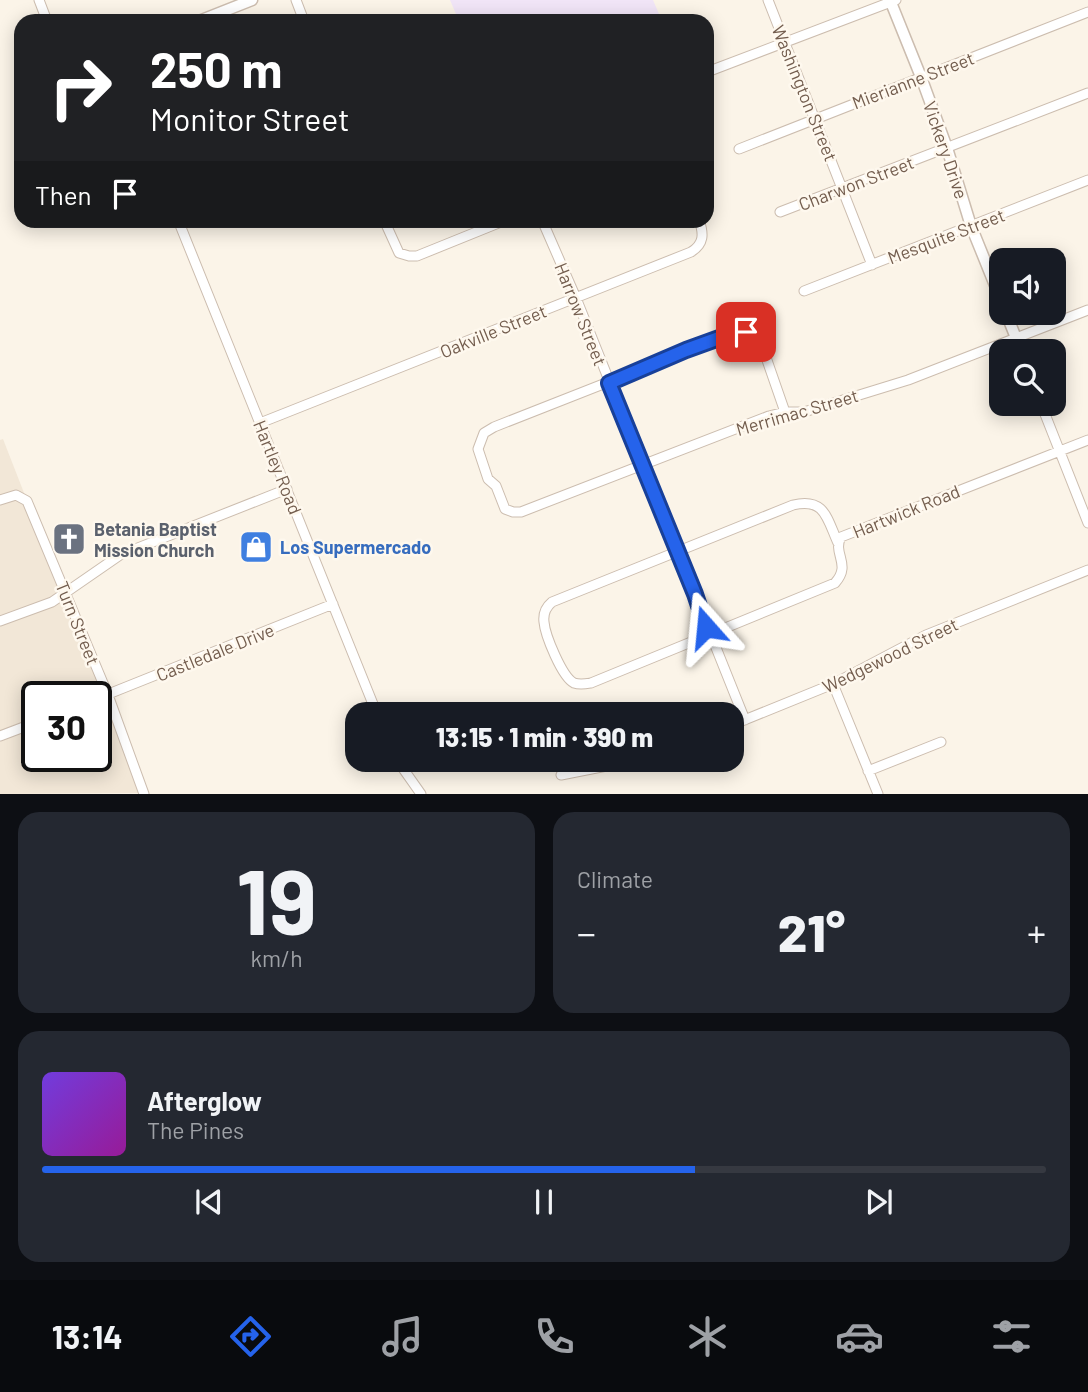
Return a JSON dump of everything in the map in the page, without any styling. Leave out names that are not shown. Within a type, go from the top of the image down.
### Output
[{"type":"street","points":[[217,14],[252,0]]},
{"type":"street","name":"Washington Street","points":[[768,0],[872,265]]},
{"type":"street","points":[[714,69],[892,1]]},
{"type":"street","name":"Vickery Drive","points":[[892,1],[989,270]]},
{"type":"street","name":"Mierianne Street","points":[[739,149],[1088,12]]},
{"type":"street","name":"Charwon Street","points":[[780,212],[1088,93]]},
{"type":"street","name":"Mesquite Street","points":[[804,291],[1088,180]]},
{"type":"street","name":"Hartley Road","points":[[181,228],[372,702]]},
{"type":"street","points":[[387,228],[399,253],[409,256],[417,256],[478,228]]},
{"type":"street","name":"Harrow Street","points":[[545,228],[745,720]]},
{"type":"street","name":"Oakville Street","points":[[260,423],[697,248],[703,239],[701,228]]},
{"type":"street","name":"Merrimac Street","points":[[609,383],[489,429],[481,438],[478,449],[488,479],[496,486],[505,509],[513,512],[534,508],[745,425],[785,412],[804,412],[908,380],[1088,310]]},
{"type":"street","points":[[1011,325],[1016,338]]},
{"type":"street","points":[[609,383],[686,350],[733,333],[746,332],[755,335],[761,343],[785,412]]},
{"type":"street","points":[[1046,416],[1088,523]]},
{"type":"street","name":"Hartwick Road","points":[[677,551],[552,602],[546,607],[544,625],[571,682],[582,685],[835,583],[842,575],[844,566],[838,543],[841,537],[848,533],[1088,440]]},
{"type":"street","points":[[0,621],[52,602],[120,555],[287,489]]},
{"type":"street","name":"Turn Street","points":[[0,500],[20,496],[27,501],[102,681]]},
{"type":"street","points":[[677,551],[804,503],[819,506],[825,513],[838,543]]},
{"type":"street","name":"Wedgewood Street","points":[[745,720],[833,684],[926,635],[1088,570]]},
{"type":"street","name":"Castledale Drive","points":[[112,693],[333,604]]},
{"type":"street","points":[[833,684],[878,793]]},
{"type":"street","name":"Turn Street","points":[[112,706],[144,791]]},
{"type":"street","points":[[0,736],[21,728]]},
{"type":"street","points":[[869,771],[941,742]]},
{"type":"street","points":[[406,772],[421,793]]},
{"type":"street","points":[[561,775],[576,772]]},
{"type":"street","points":[[132,793],[144,791]]},
{"type":"shaded area","points":[[450,0],[653,0],[659,14],[456,14]]},
{"type":"shaded area","points":[[3,439],[97,681],[21,681],[21,772],[112,772],[112,719],[141,793],[0,794],[0,440]]},
{"type":"place","name":"Betania Baptist Mission Church","points":[[69,539]]},
{"type":"place","name":"Los Supermercado","points":[[256,547]]},
{"type":"route","points":[[706,627],[609,383],[686,350],[733,333],[746,332]]}]
